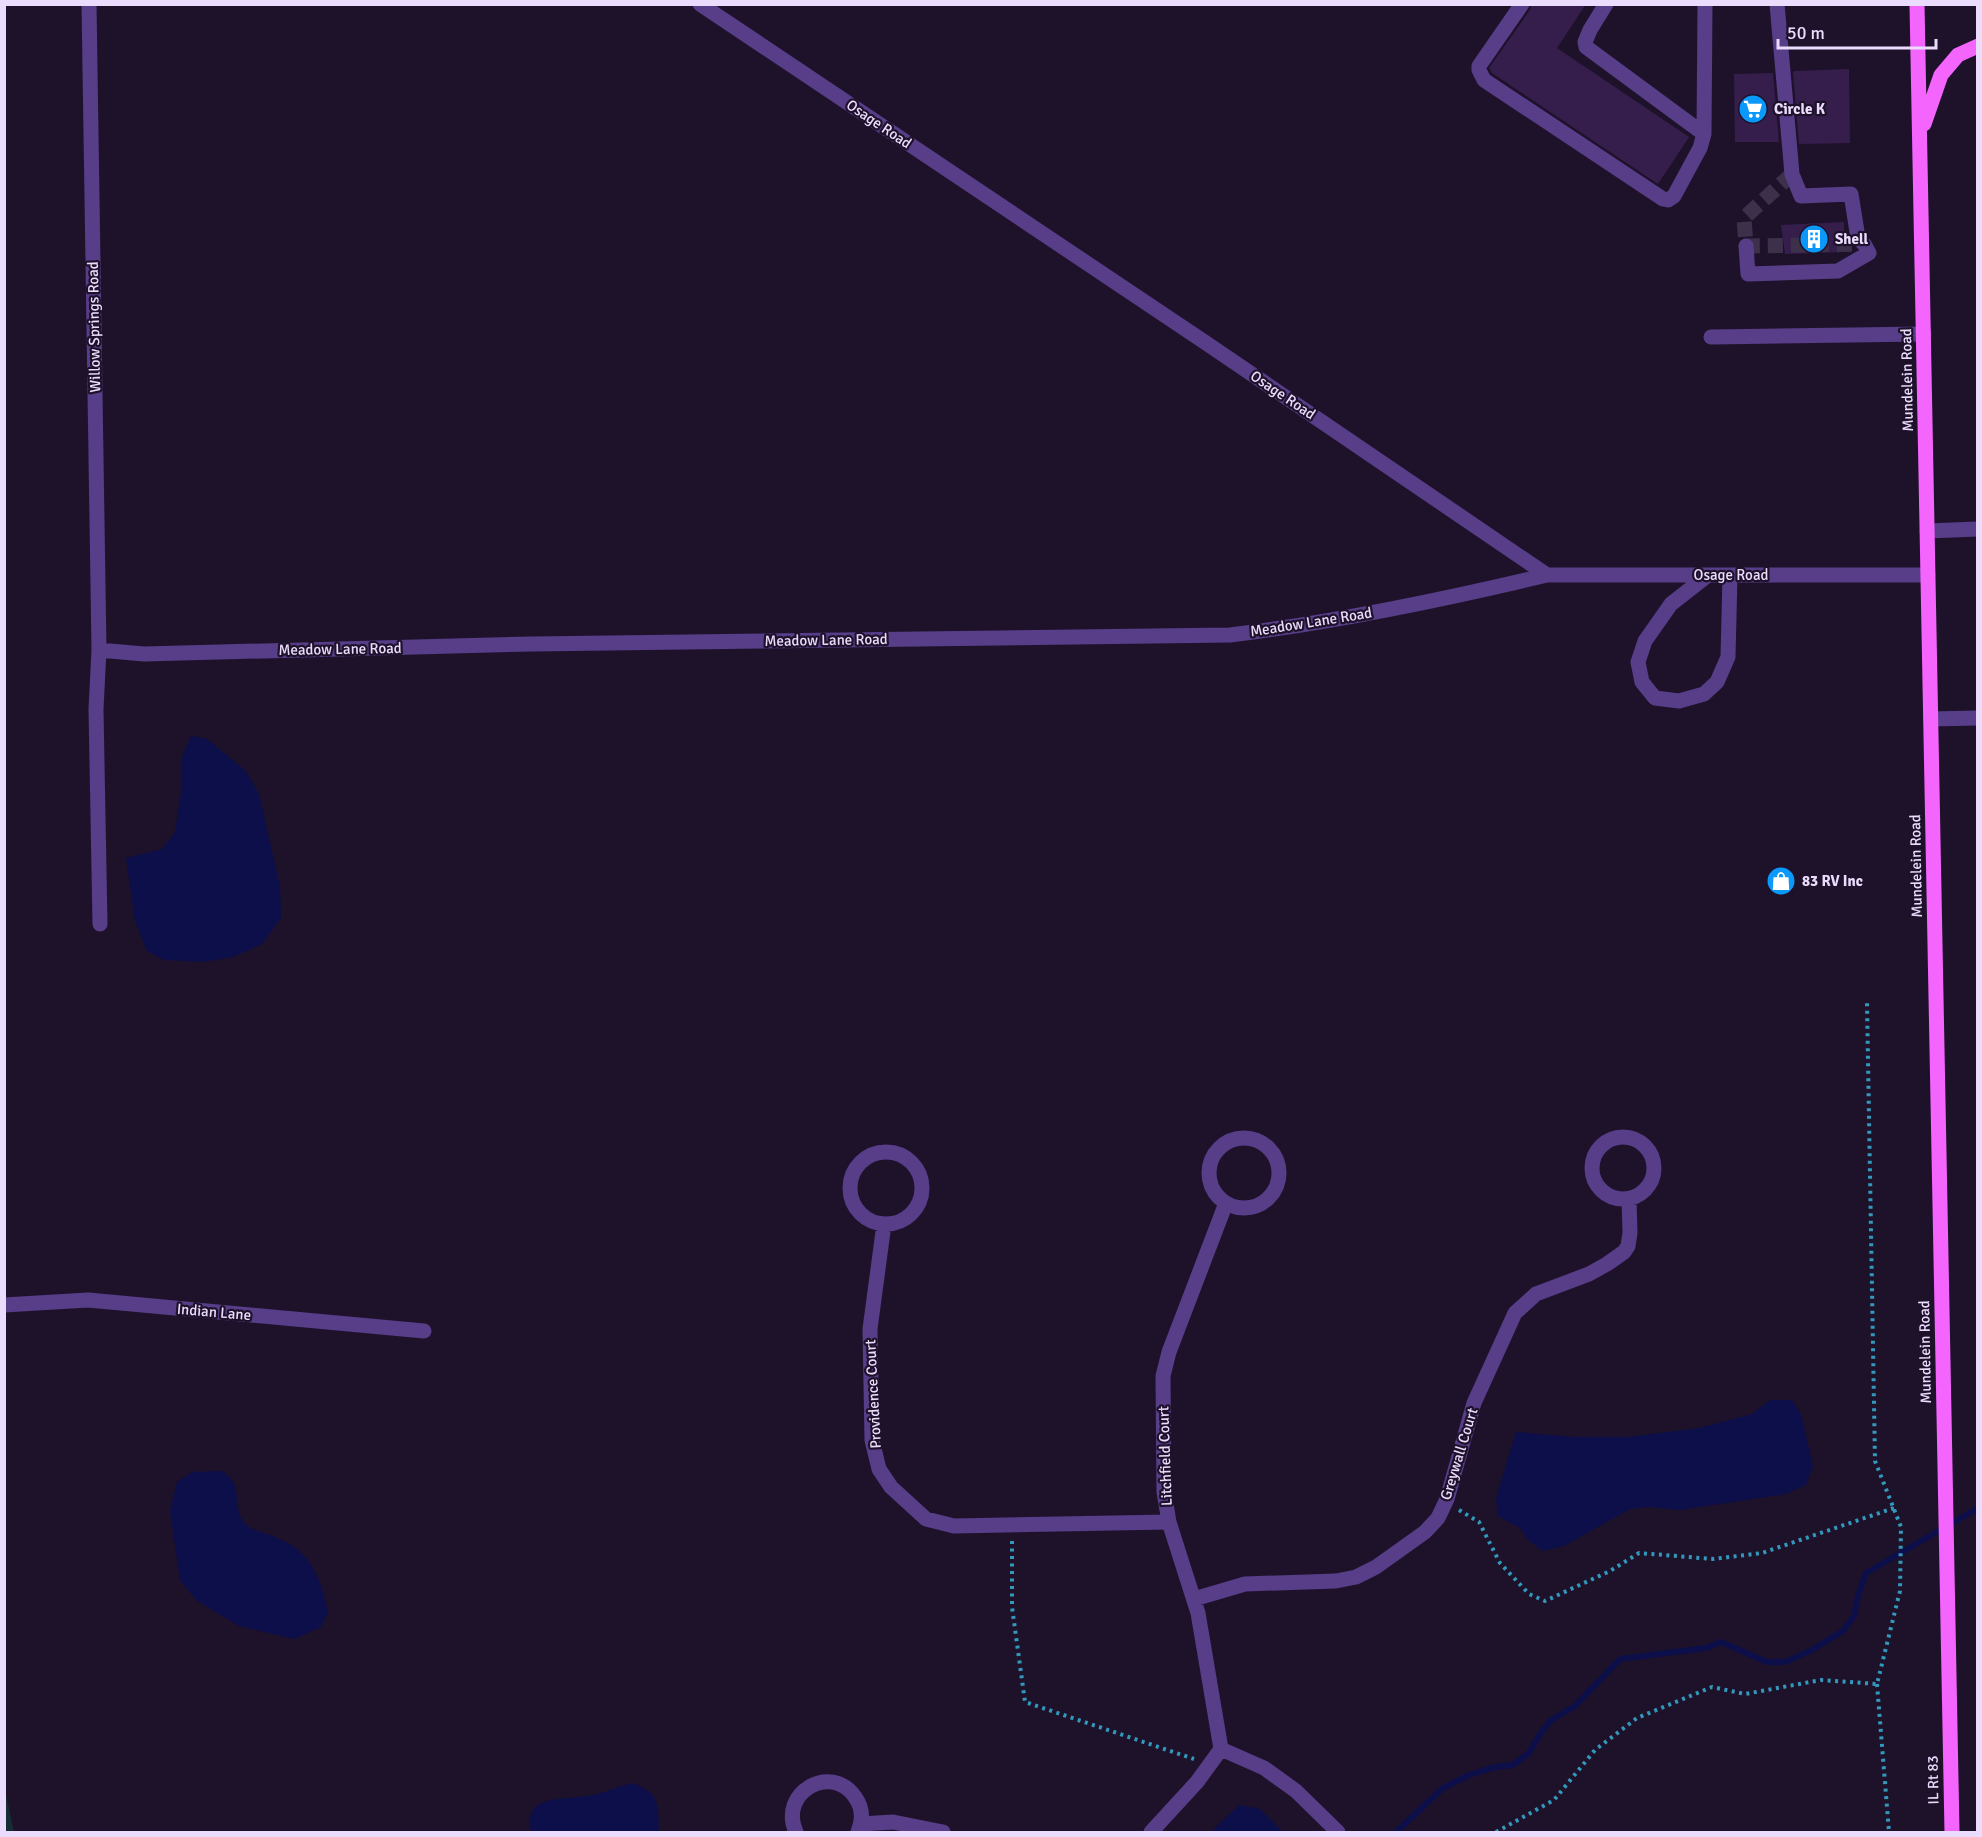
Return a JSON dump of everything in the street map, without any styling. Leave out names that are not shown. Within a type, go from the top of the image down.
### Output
[{"type":"main road","name":"Mundelein Road","points":[[1917,4],[1950,1727]]},
{"type":"main road","points":[[1920,135],[1941,75],[1958,55],[1977,46]]},
{"type":"main road","name":"IL Rt 83","points":[[1950,1727],[1952,1833]]},
{"type":"street","name":"Willow Springs Road","points":[[89,4],[99,650],[96,709],[100,924]]},
{"type":"street","name":"Osage Road","points":[[700,4],[1547,575],[1928,574]]},
{"type":"street","points":[[1522,4],[1479,66],[1484,80],[1663,199],[1668,200],[1674,196],[1700,148],[1704,134],[1705,4]]},
{"type":"street","points":[[1606,4],[1590,30],[1585,42],[1586,47],[1704,134]]},
{"type":"street","points":[[1746,246],[1748,274],[1838,271],[1869,253],[1858,238],[1851,194],[1801,196],[1792,174],[1778,4]]},
{"type":"street","points":[[1711,337],[1924,334]]},
{"type":"street","points":[[1927,531],[1977,529]]},
{"type":"street","name":"Meadow Lane Road","points":[[99,650],[144,654],[532,644],[1230,635],[1290,628],[1431,602],[1547,575]]},
{"type":"street","points":[[1708,575],[1671,604],[1645,640],[1638,662],[1642,682],[1655,698],[1679,701],[1704,694],[1717,682],[1728,657],[1730,575]]},
{"type":"street","points":[[1931,719],[1977,718]]},
{"type":"street","points":[[1621,1137],[1641,1143],[1653,1160],[1652,1180],[1638,1196],[1629,1199],[1609,1196],[1595,1182],[1592,1172],[1596,1153],[1603,1145],[1621,1137]]},
{"type":"street","points":[[1234,1139],[1257,1140],[1267,1146],[1275,1155],[1279,1167],[1279,1178],[1275,1189],[1259,1205],[1248,1208],[1226,1203],[1217,1196],[1211,1186],[1210,1164],[1215,1153],[1223,1144],[1234,1139]]},
{"type":"street","points":[[881,1151],[894,1152],[915,1165],[921,1176],[922,1188],[915,1210],[906,1218],[884,1224],[863,1216],[855,1208],[850,1197],[852,1173],[869,1155],[881,1151]]},
{"type":"street","name":"Greywall Court","points":[[1194,1599],[1245,1584],[1336,1581],[1356,1577],[1376,1567],[1425,1532],[1438,1518],[1445,1502],[1474,1403],[1515,1313],[1536,1294],[1588,1274],[1624,1252],[1628,1246],[1630,1233],[1629,1199]]},
{"type":"street","name":"Litchfield Court","points":[[1221,1749],[1198,1613],[1169,1522],[1164,1492],[1163,1376],[1169,1352],[1226,1203]]},
{"type":"street","name":"Providence Court","points":[[884,1224],[870,1329],[872,1440],[879,1468],[891,1487],[926,1519],[954,1526],[1169,1522]]},
{"type":"street","name":"Indian Lane","points":[[4,1305],[88,1300],[424,1331]]},
{"type":"street","points":[[1151,1833],[1197,1782],[1221,1749],[1264,1768],[1296,1791],[1338,1832]]},
{"type":"street","points":[[796,1833],[792,1814],[794,1803],[809,1786],[820,1782],[842,1785],[852,1792],[862,1813],[860,1828],[893,1822],[943,1833]]},
{"type":"path","points":[[1867,1003],[1875,1461],[1901,1527],[1900,1591],[1877,1684],[1889,1833]]},
{"type":"path","points":[[1445,1502],[1479,1522],[1500,1563],[1529,1594],[1545,1601],[1610,1571],[1639,1553],[1713,1559],[1762,1553],[1894,1508]]},
{"type":"path","points":[[1012,1525],[1012,1607],[1025,1702],[1210,1764]]},
{"type":"path","points":[[1496,1833],[1554,1800],[1595,1750],[1637,1718],[1712,1687],[1745,1694],[1821,1680],[1877,1684]]},
{"type":"shaded area","points":[[191,736],[207,739],[246,771],[259,794],[280,886],[281,918],[262,944],[233,957],[203,962],[164,960],[147,951],[135,921],[126,858],[162,849],[175,832],[182,786],[182,757]]},
{"type":"shaded area","points":[[1770,1400],[1792,1400],[1801,1414],[1813,1466],[1806,1485],[1786,1494],[1679,1510],[1649,1507],[1630,1509],[1564,1546],[1543,1551],[1529,1541],[1520,1528],[1498,1516],[1496,1498],[1516,1432],[1575,1437],[1628,1437],[1699,1428],[1752,1414]]},
{"type":"shaded area","points":[[223,1471],[235,1485],[238,1509],[246,1525],[288,1543],[306,1558],[313,1568],[322,1589],[328,1613],[321,1627],[294,1639],[239,1626],[196,1600],[180,1580],[170,1511],[177,1482],[192,1472]]},
{"type":"shaded area","points":[[632,1783],[653,1796],[658,1808],[659,1832],[531,1832],[532,1811],[546,1801],[593,1795]]},
{"type":"shaded area","points":[[4,1794],[6,1795],[14,1832],[5,1832]]},
{"type":"shaded area","points":[[1239,1805],[1260,1809],[1281,1830],[1280,1832],[1211,1832]]},
{"type":"building","points":[[1532,4],[1586,4],[1557,48],[1689,137],[1658,184],[1492,73],[1489,68]]},
{"type":"building","points":[[1849,69],[1850,143],[1799,144],[1793,72]]},
{"type":"building","points":[[1773,73],[1779,142],[1735,142],[1734,74]]},
{"type":"building","name":"Shell","points":[[1844,222],[1844,252],[1785,254],[1781,225]]},
{"type":"waterway","points":[[1396,1832],[1443,1788],[1469,1775],[1495,1767],[1513,1765],[1529,1753],[1550,1721],[1575,1706],[1620,1659],[1706,1648],[1721,1642],[1767,1662],[1785,1662],[1810,1651],[1843,1631],[1854,1616],[1866,1573],[1978,1508]]},
{"type":"tunnel","points":[[1792,174],[1744,218],[1746,246],[1864,244]]},
{"type":"place","name":"Circle K","points":[[1753,109]]},
{"type":"place","name":"Shell","points":[[1814,239]]},
{"type":"place","name":"83 RV Inc","points":[[1781,881]]}]
